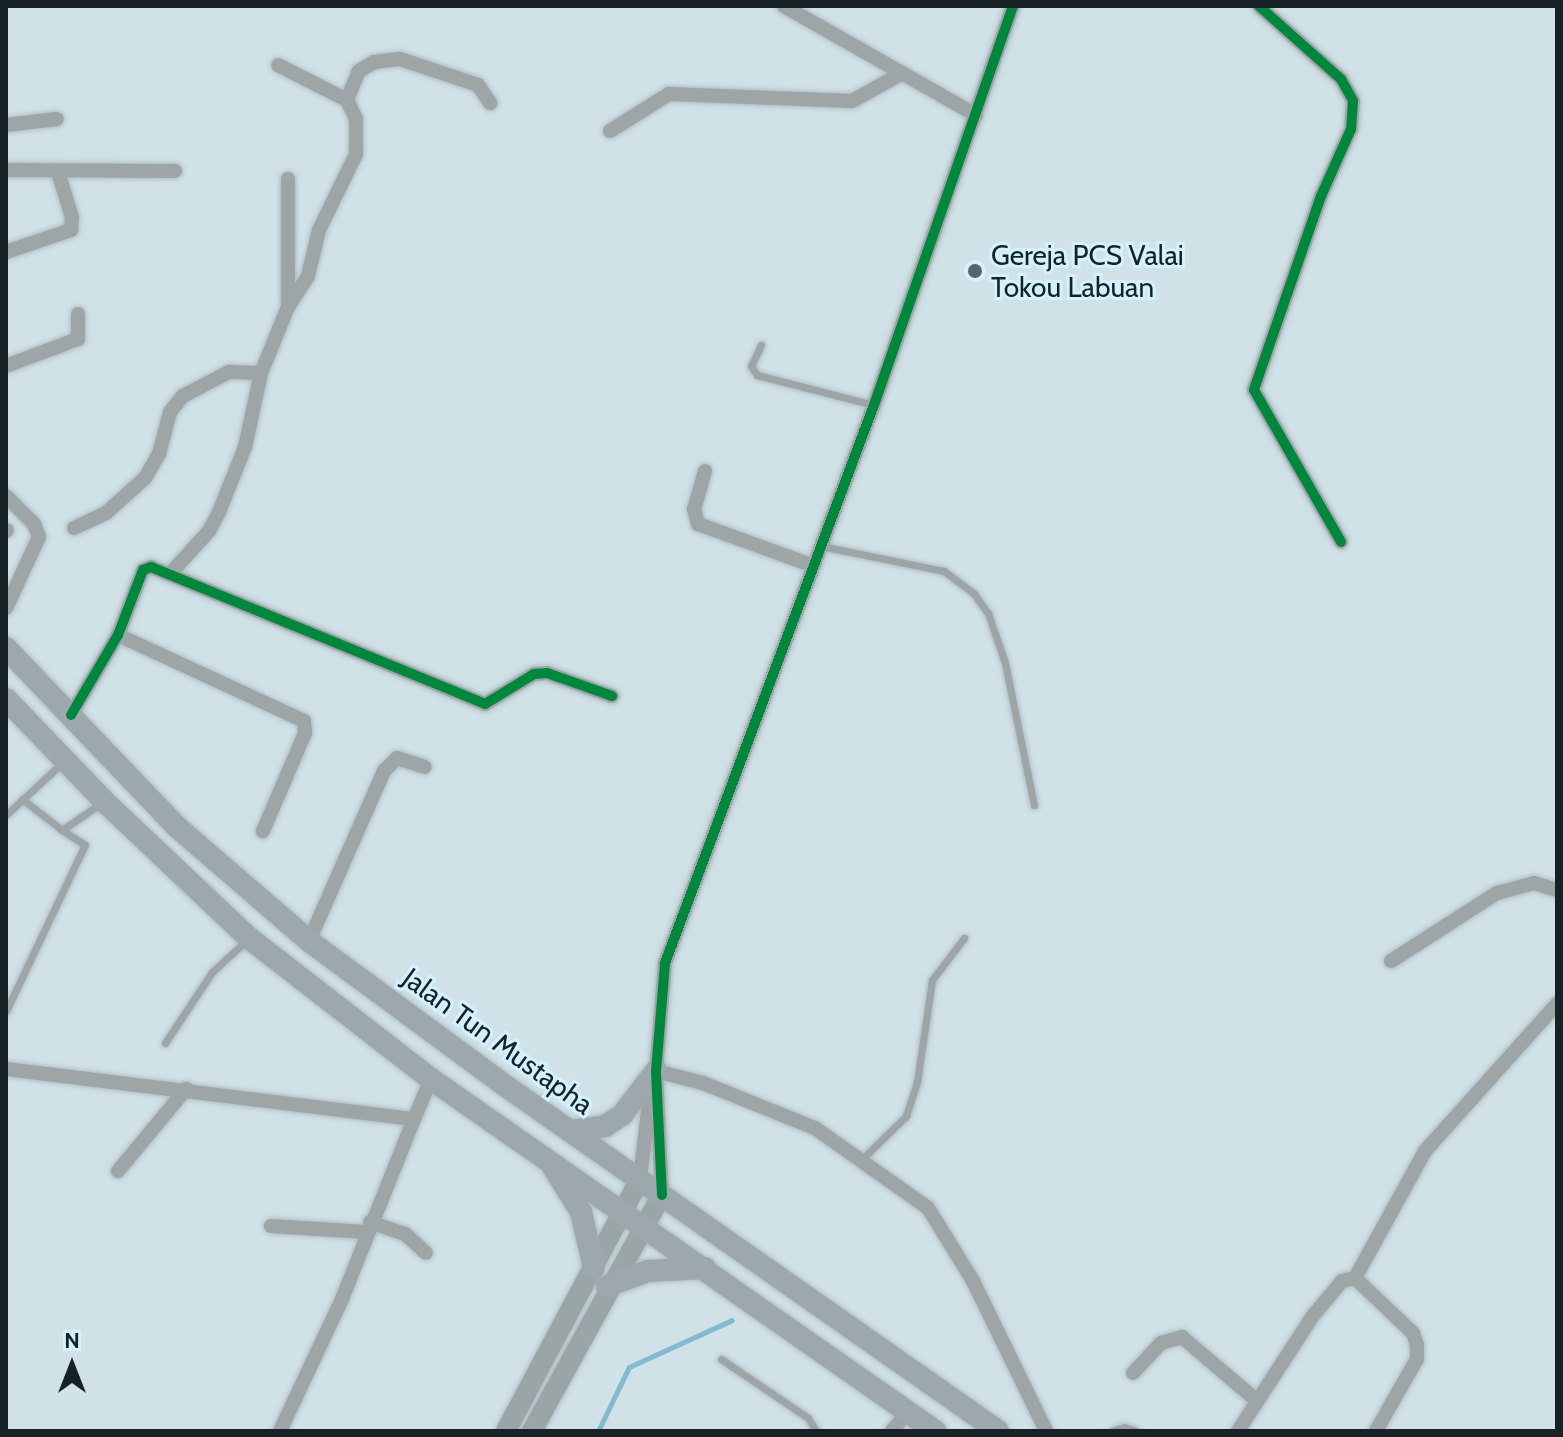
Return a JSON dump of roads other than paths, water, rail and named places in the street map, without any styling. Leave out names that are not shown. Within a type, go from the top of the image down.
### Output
[{"type":"main road","name":"Jalan Tun Mustapha","points":[[6,648],[177,827],[309,941],[745,1255],[998,1431]]},
{"type":"main road","points":[[6,699],[104,801],[249,938],[431,1079],[545,1154],[935,1431]]},
{"type":"main road","points":[[571,1131],[605,1126],[622,1115],[656,1071]]},
{"type":"main road","points":[[545,1154],[581,1212],[600,1277]]},
{"type":"main road","points":[[532,1431],[640,1179]]},
{"type":"main road","points":[[506,1431],[600,1277],[645,1225],[662,1195]]},
{"type":"main road","points":[[600,1277],[648,1271],[711,1271]]},
{"type":"street","points":[[784,6],[976,115]]},
{"type":"street","points":[[662,1195],[656,1071],[665,963],[874,405],[1013,6]]},
{"type":"street","points":[[1259,6],[1331,69],[1353,101],[1351,129],[1321,196],[1254,390],[1341,542]]},
{"type":"street","points":[[347,100],[359,71],[374,62],[400,59],[478,85],[490,103]]},
{"type":"street","points":[[170,574],[209,531],[219,512],[245,447],[261,373],[288,307],[308,276],[319,230],[356,154],[356,119],[347,100],[278,65]]},
{"type":"street","points":[[610,131],[669,94],[852,101],[901,74]]},
{"type":"street","points":[[6,125],[57,119]]},
{"type":"street","points":[[6,170],[175,171]]},
{"type":"street","points":[[6,252],[71,230],[72,217],[58,172]]},
{"type":"street","points":[[288,179],[288,307]]},
{"type":"street","points":[[6,366],[78,339],[78,314]]},
{"type":"street","points":[[74,528],[106,513],[145,478],[159,454],[170,412],[183,396],[229,372],[261,373]]},
{"type":"street","points":[[705,471],[694,509],[698,524],[814,566]]},
{"type":"street","points":[[6,496],[34,524],[39,537],[6,608]]},
{"type":"street","points":[[71,715],[118,635],[143,570],[151,567],[485,704],[534,674],[612,696]]},
{"type":"street","points":[[118,635],[304,721],[305,733],[263,831]]},
{"type":"street","points":[[309,941],[384,771],[397,758],[425,767]]},
{"type":"street","points":[[1391,961],[1497,893],[1534,883],[1557,890]]},
{"type":"street","points":[[1238,1431],[1256,1400],[1330,1295],[1342,1281],[1355,1278],[1425,1151],[1557,1004]]},
{"type":"street","points":[[6,1069],[414,1119]]},
{"type":"street","points":[[656,1071],[703,1083],[815,1128],[928,1208],[947,1232],[1046,1431]]},
{"type":"street","points":[[640,1179],[646,1098],[656,1071]]},
{"type":"street","points":[[280,1430],[342,1299],[368,1227],[431,1079]]},
{"type":"street","points":[[118,1171],[186,1089]]},
{"type":"street","points":[[271,1226],[368,1227],[405,1234],[426,1253]]},
{"type":"street","points":[[1355,1278],[1403,1322],[1417,1345],[1417,1359],[1376,1431]]},
{"type":"street","points":[[1133,1373],[1161,1343],[1182,1337],[1256,1400]]},
{"type":"street","points":[[892,1431],[908,1412]]},
{"type":"lane","points":[[761,345],[751,366],[757,375],[874,405]]},
{"type":"lane","points":[[821,546],[944,571],[974,594],[988,613],[1005,663],[1034,805]]},
{"type":"lane","points":[[6,815],[64,761]]},
{"type":"lane","points":[[6,1011],[85,845],[22,799]]},
{"type":"lane","points":[[62,830],[104,801]]},
{"type":"lane","points":[[165,1043],[212,972],[249,938]]},
{"type":"lane","points":[[862,1159],[906,1116],[917,1082],[932,980],[964,938]]},
{"type":"lane","points":[[721,1359],[808,1418],[816,1431]]},
{"type":"lane","points":[[1112,1431],[1124,1427],[1136,1431]]},
{"type":"waterway","points":[[598,1431],[629,1367],[732,1320]]},
{"type":"place","name":"Gereja PCS Valai Tokou Labuan","points":[[975,271]]}]
